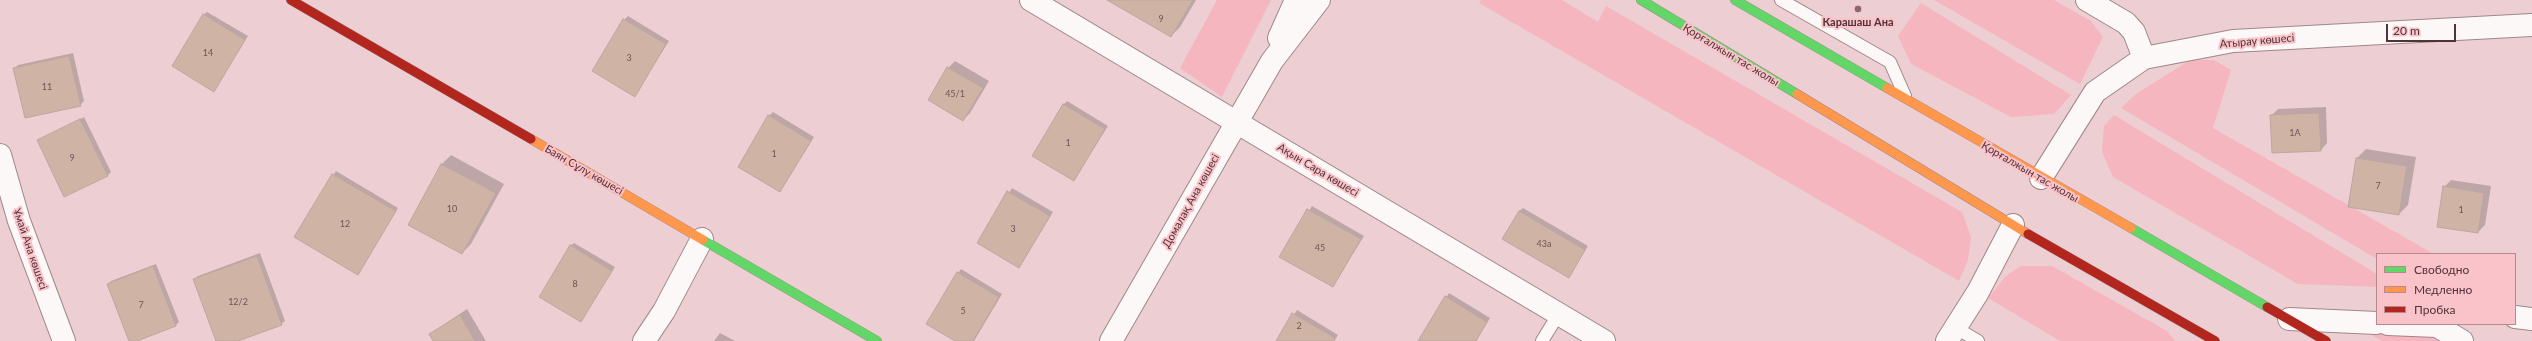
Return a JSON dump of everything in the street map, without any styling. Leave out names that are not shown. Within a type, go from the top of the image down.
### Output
[{"type":"main road","name":"Баян Сұлу көшесі","points":[[291,0],[877,341]]},
{"type":"main road","name":"Қорғалжын тас жолы","points":[[1641,0],[2013,225],[2215,341]]},
{"type":"main road","name":"Қорғалжын тас жолы","points":[[1735,0],[2041,178],[2326,341]]},
{"type":"street","name":"Ақын Сара көшесі","points":[[1031,0],[1236,120],[1558,315],[1604,341]]},
{"type":"street","name":"Домалақ Ана көшесі","points":[[1272,62],[1296,0]]},
{"type":"street","name":"Домалақ Ана көшесі","points":[[1111,341],[1236,120],[1272,62],[1320,0]]},
{"type":"street","points":[[2087,0],[2126,22],[2134,32],[2144,58]]},
{"type":"street","name":"Атырау көшесі","points":[[2041,178],[2095,92],[2144,58],[2233,41],[2532,25]]},
{"type":"street","name":"Ұмай Ана көшесі","points":[[0,155],[19,220],[64,341]]},
{"type":"street","points":[[1952,334],[2013,225]]},
{"type":"street","points":[[644,341],[664,311],[702,239]]},
{"type":"street","points":[[2516,317],[2532,319]]},
{"type":"street","points":[[2289,319],[2376,324]]},
{"type":"street","points":[[2441,325],[2462,341]]},
{"type":"lane","points":[[1781,0],[1890,62],[1907,100]]},
{"type":"lane","points":[[1542,341],[1558,315]]},
{"type":"lane","points":[[2174,318],[2191,341]]},
{"type":"lane","points":[[1952,334],[1978,341]]},
{"type":"shaded area","points":[[1217,0],[1271,0],[1222,97],[1180,68]]},
{"type":"shaded area","points":[[1481,0],[1562,0],[1598,22],[1606,6],[1962,212],[1971,237],[1968,260],[1959,281],[1479,3]]},
{"type":"shaded area","points":[[1934,0],[2054,0],[2091,21],[2103,37],[2080,84]]},
{"type":"shaded area","points":[[1921,3],[2071,95],[2054,114],[2011,117],[1911,64],[1898,36]]},
{"type":"shaded area","points":[[2190,60],[2214,60],[2231,70],[2213,128],[2432,253],[2376,253],[2376,258],[2121,108],[2136,94]]},
{"type":"shaded area","points":[[2114,115],[2376,273],[2376,287],[2298,284],[2113,177],[2102,152],[2104,126]]},
{"type":"shaded area","points":[[2020,266],[2052,266],[2167,331],[2175,341],[2060,341],[1988,298],[2005,277]]},
{"type":"shaded area","points":[[2364,331],[2434,336],[2443,341],[2382,341]]},
{"type":"building","points":[[1107,0],[1193,0],[1171,37]]},
{"type":"building","points":[[203,14],[245,40],[214,92],[172,66]]},
{"type":"building","points":[[623,19],[666,44],[635,97],[592,71]]},
{"type":"building","points":[[69,56],[81,106],[25,118],[13,68]]},
{"type":"building","points":[[947,67],[983,88],[963,121],[928,100]]},
{"type":"building","points":[[1063,104],[1105,129],[1074,181],[1032,156]]},
{"type":"building","points":[[2319,113],[2321,151],[2272,153],[2270,115]]},
{"type":"building","points":[[768,115],[811,141],[780,192],[738,167]]},
{"type":"building","points":[[80,119],[108,176],[64,197],[37,140]]},
{"type":"building","points":[[2356,158],[2407,166],[2399,215],[2348,207]]},
{"type":"building","points":[[441,164],[496,193],[462,254],[408,225]]},
{"type":"building","points":[[332,174],[396,211],[358,275],[294,237]]},
{"type":"building","points":[[2443,186],[2484,193],[2478,233],[2437,227]]},
{"type":"building","points":[[1007,191],[1050,216],[1019,268],[977,243]]},
{"type":"building","points":[[1307,209],[1361,239],[1333,287],[1279,257]]},
{"type":"building","points":[[1519,211],[1585,250],[1569,278],[1502,239]]},
{"type":"building","points":[[570,245],[612,271],[581,322],[539,297]]},
{"type":"building","points":[[257,256],[282,325],[238,341],[216,341],[193,279]]},
{"type":"building","points":[[153,266],[176,326],[137,341],[129,341],[107,284]]},
{"type":"building","points":[[957,272],[999,297],[973,341],[955,341],[926,324]]},
{"type":"building","points":[[1445,296],[1487,322],[1476,341],[1418,341]]},
{"type":"building","points":[[1292,313],[1335,338],[1334,341],[1276,341]]},
{"type":"building","points":[[460,315],[475,341],[433,341],[429,334]]},
{"type":"traffic: fast","points":[[1641,0],[1797,94]]},
{"type":"traffic: fast","points":[[1735,0],[1887,88]]},
{"type":"traffic: fast","points":[[2131,228],[2267,307]]},
{"type":"traffic: fast","points":[[703,240],[877,341]]},
{"type":"traffic: slow","points":[[1887,88],[2131,228]]},
{"type":"traffic: slow","points":[[1797,94],[2028,234]]},
{"type":"traffic: slow","points":[[531,139],[703,240]]},
{"type":"traffic: jam","points":[[291,0],[531,139]]},
{"type":"traffic: jam","points":[[2028,234],[2215,341]]},
{"type":"traffic: jam","points":[[2267,307],[2326,341]]},
{"type":"place","name":"Карашаш Ана","points":[[1858,9]]}]
